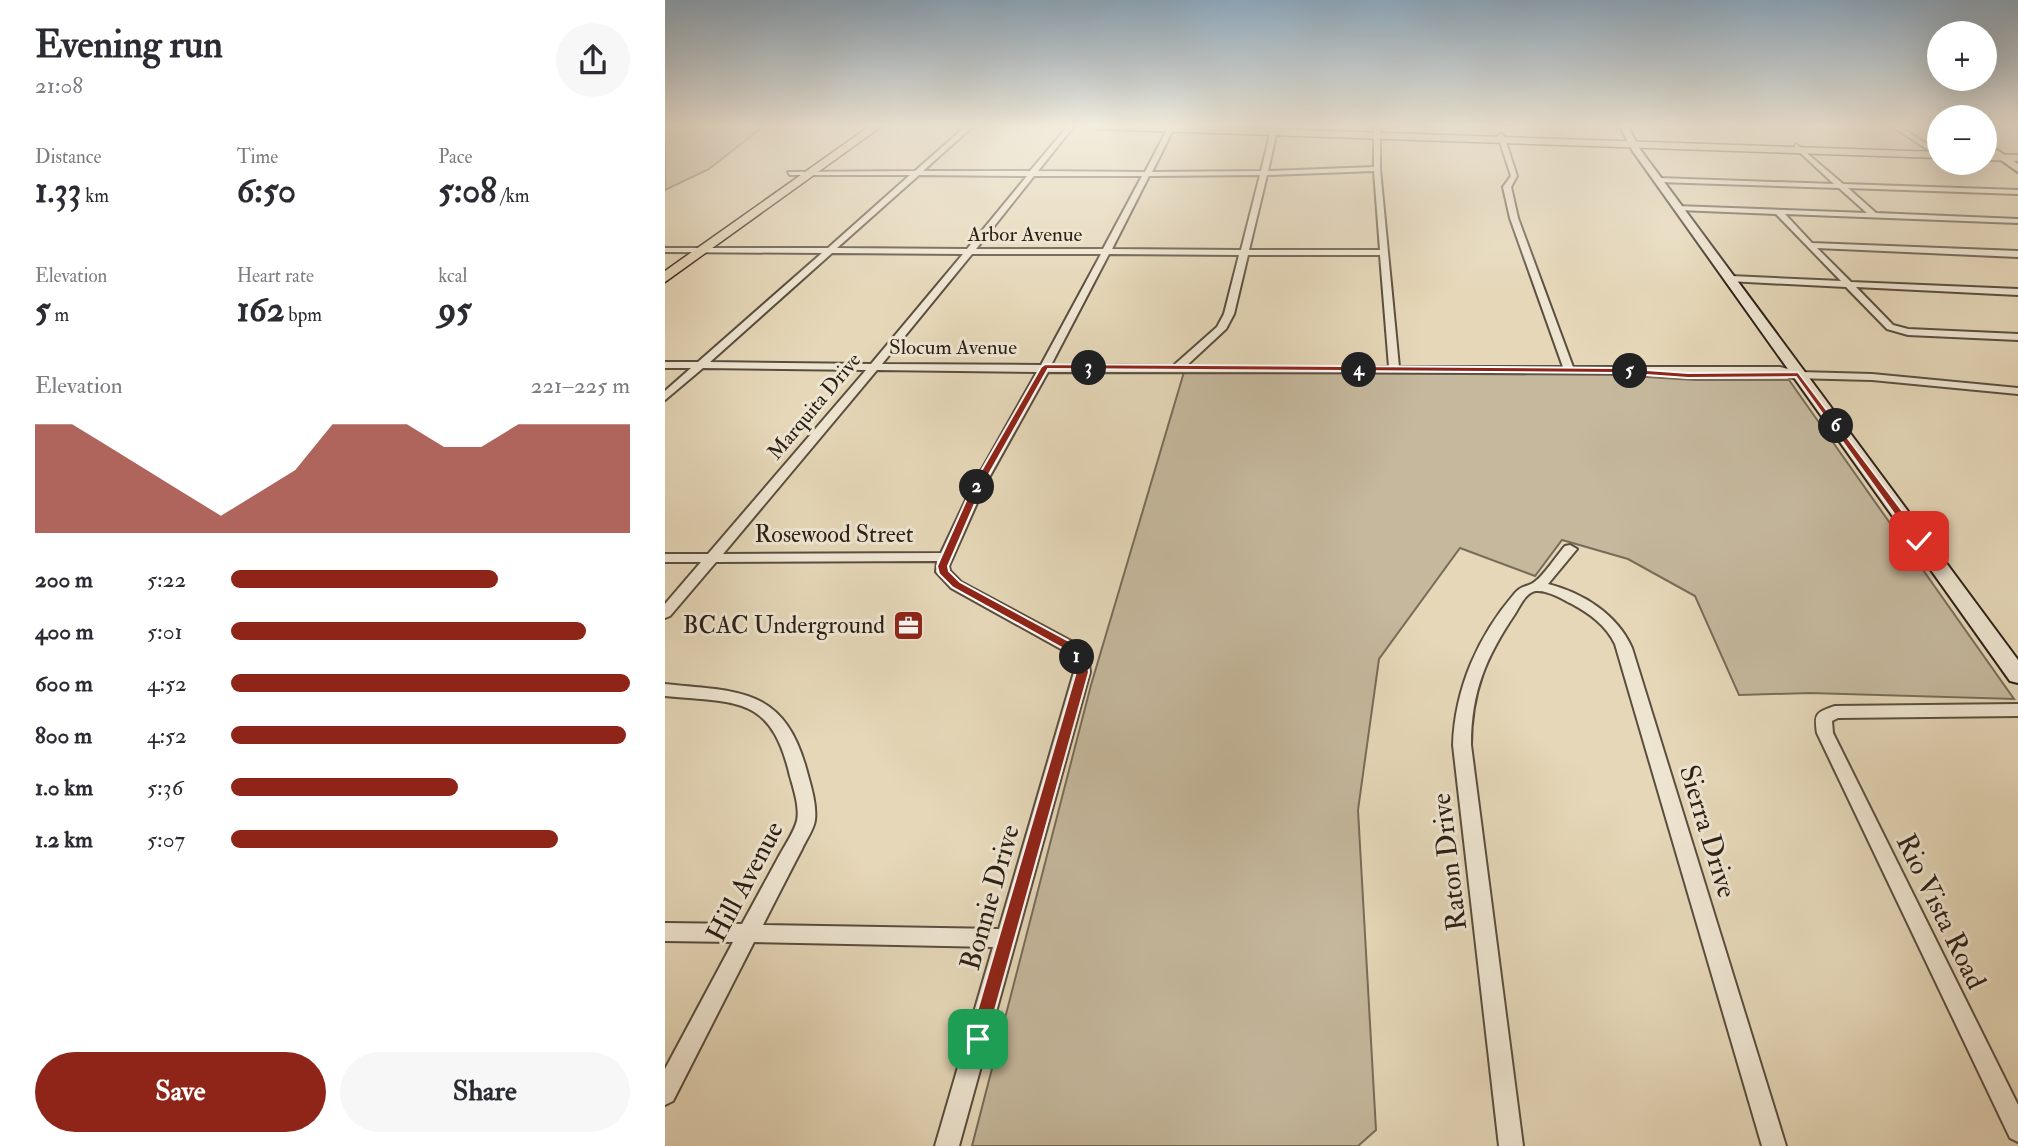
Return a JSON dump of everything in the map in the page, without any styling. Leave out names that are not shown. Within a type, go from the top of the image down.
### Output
[{"type":"main road","points":[[665,261],[781,179]]},
{"type":"main road","points":[[665,278],[800,179]]},
{"type":"street","points":[[665,397],[908,179]]},
{"type":"street","name":"Marquita Drive","points":[[665,613],[911,323],[1028,179]]},
{"type":"street","points":[[946,556],[978,485],[1045,367],[1144,179]]},
{"type":"street","points":[[1176,369],[1221,329],[1229,314],[1261,179]]},
{"type":"street","points":[[1378,179],[1394,370]]},
{"type":"street","points":[[1512,179],[1507,187],[1514,218],[1569,370]]},
{"type":"street","points":[[1832,179],[1875,216]]},
{"type":"street","points":[[1659,180],[2018,192]]},
{"type":"street","points":[[1659,180],[2018,676]]},
{"type":"street","points":[[1679,208],[2018,221]]},
{"type":"street","points":[[1778,212],[1884,323],[1899,330],[2018,337]]},
{"type":"street","points":[[1810,245],[2018,254]]},
{"type":"street","name":"Arbor Avenue","points":[[665,250],[1385,253]]},
{"type":"street","points":[[1731,279],[2018,292]]},
{"type":"street","name":"Slocum Avenue","points":[[665,365],[1569,370],[1688,376],[1872,377],[2018,391]]},
{"type":"street","name":"Raton Drive","points":[[1511,1146],[1462,746],[1462,715],[1466,694],[1492,637],[1533,587],[1570,549]]},
{"type":"street","name":"Rosewood Street","points":[[665,558],[946,556],[943,572],[956,585],[1066,645],[1081,663]]},
{"type":"street","name":"Sierra Drive","points":[[1533,587],[1567,596],[1605,618],[1615,629],[1629,661],[1774,1146]]},
{"type":"street","name":"Bonnie Drive","points":[[947,1146],[1082,672],[1081,663]]},
{"type":"street","name":"Hill Avenue","points":[[665,690],[741,699],[766,708],[783,725],[792,747],[806,806],[806,822],[665,1093]]},
{"type":"street","name":"Rio Vista Road","points":[[2018,710],[1835,712],[1823,718],[1825,733],[2018,1130]]},
{"type":"street","points":[[665,932],[1006,938]]},
{"type":"shaded area","points":[[665,179],[687,179],[665,190]]},
{"type":"shaded area","points":[[1184,372],[1615,375],[1695,380],[1789,380],[2014,699],[1810,693],[1739,695],[1695,596],[1628,559],[1562,540],[1535,576],[1460,548],[1379,659],[1358,810],[1376,1130],[1358,1146],[972,1146],[1091,685]]},
{"type":"place","name":"BCAC Underground","points":[[908,625]]},
{"type":"route","points":[[978,1039],[1082,672],[1081,663],[1066,645],[956,585],[943,572],[942,566],[978,485],[1045,367],[1619,371],[1688,376],[1798,375],[1919,541]]}]
